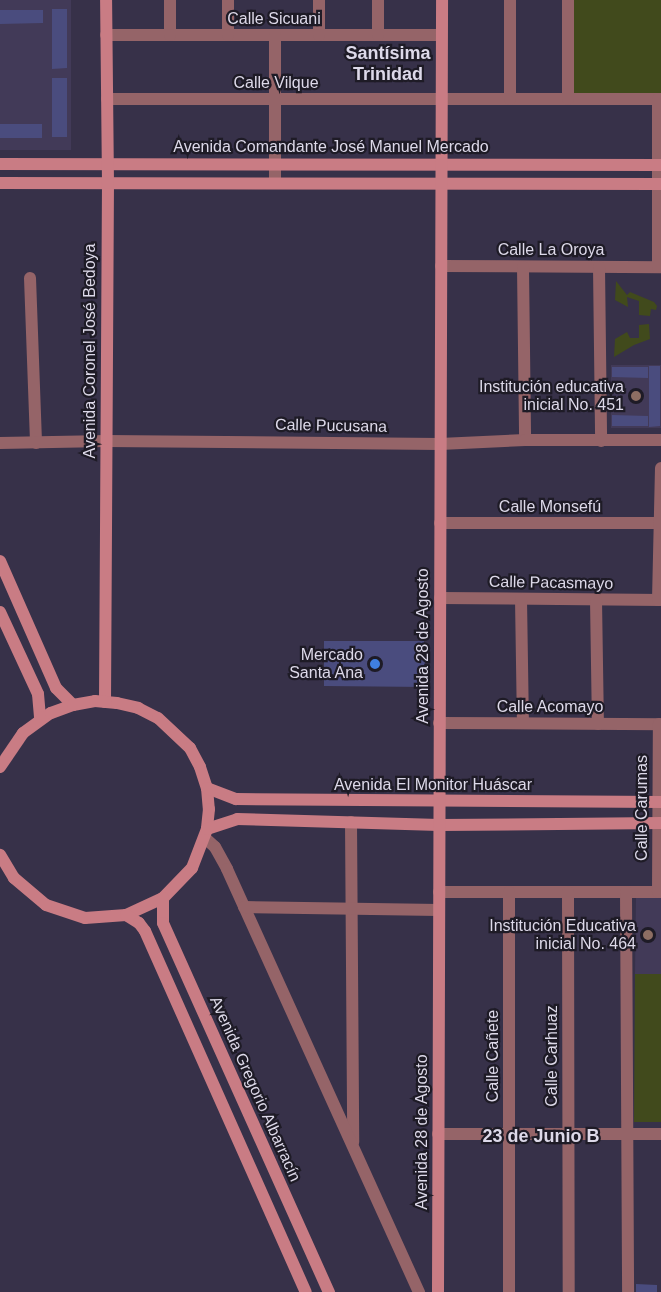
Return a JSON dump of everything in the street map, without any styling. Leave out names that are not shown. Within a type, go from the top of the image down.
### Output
[{"type":"street","name":"Avenida Coronel José Bedoya","points":[[105,702],[108,183],[106,0]]},
{"type":"street","points":[[170,0],[170,35]]},
{"type":"street","points":[[228,0],[228,35]]},
{"type":"street","points":[[319,0],[319,35]]},
{"type":"street","points":[[378,0],[378,35]]},
{"type":"street","name":"Avenida 28 de Agosto","points":[[438,1292],[442,0]]},
{"type":"street","points":[[510,0],[510,99]]},
{"type":"street","points":[[568,0],[568,99]]},
{"type":"street","name":"Calle Sicuani","points":[[106,35],[441,35]]},
{"type":"street","points":[[275,35],[275,183]]},
{"type":"street","name":"Calle Vilque","points":[[107,99],[660,99]]},
{"type":"street","points":[[659,267],[660,99]]},
{"type":"street","name":"Avenida Comandante José Manuel Mercado","points":[[0,164],[659,165]]},
{"type":"street","points":[[0,183],[659,184]]},
{"type":"street","name":"Calle La Oroya","points":[[441,266],[659,267]]},
{"type":"street","points":[[524,267],[525,440]]},
{"type":"street","points":[[599,267],[601,441]]},
{"type":"street","points":[[30,278],[36,443]]},
{"type":"street","name":"Calle Pucusana","points":[[0,442],[440,444],[525,440],[661,440]]},
{"type":"street","points":[[659,600],[661,468]]},
{"type":"street","name":"Calle Monsefú","points":[[440,523],[660,523]]},
{"type":"street","points":[[0,561],[56,688],[74,705]]},
{"type":"street","name":"Calle Pacasmayo","points":[[440,598],[659,600]]},
{"type":"street","points":[[521,599],[523,723]]},
{"type":"street","points":[[596,600],[598,723]]},
{"type":"street","points":[[0,612],[38,694],[40,719]]},
{"type":"street","points":[[0,767],[22,733],[40,719],[74,705],[105,702],[138,708],[158,718],[175,731],[195,758],[207,788],[206,833],[192,868],[163,898],[126,915],[85,918],[65,913],[29,893],[2,862]]},
{"type":"street","name":"Calle Acomayo","points":[[439,723],[660,724]]},
{"type":"street","name":"Calle Carumas","points":[[659,892],[660,724]]},
{"type":"street","name":"Avenida El Monitor Huáscar","points":[[207,788],[236,799],[660,802]]},
{"type":"street","points":[[206,833],[237,819],[439,825],[660,823]]},
{"type":"street","points":[[351,822],[353,1147]]},
{"type":"street","points":[[206,833],[244,907],[419,1292]]},
{"type":"street","points":[[439,892],[659,892]]},
{"type":"street","name":"Calle Cañete","points":[[509,892],[509,1292]]},
{"type":"street","name":"Calle Carhuaz","points":[[568,892],[569,1292]]},
{"type":"street","points":[[626,892],[628,1292]]},
{"type":"street","name":"Avenida Gregorio Albarracín","points":[[163,898],[163,923],[328,1292]]},
{"type":"street","points":[[244,907],[439,910]]},
{"type":"street","points":[[126,915],[139,923],[145,931],[306,1292]]},
{"type":"street","points":[[438,1134],[661,1134]]},
{"type":"shaded area","points":[[0,0],[71,0],[71,150],[0,150]]},
{"type":"shaded area","name":"Institución educativa inicial No. 451","points":[[611,365],[661,365],[661,428],[611,428]]},
{"type":"shaded area","name":"Institución Educativa inicial No. 464","points":[[636,896],[661,896],[661,974],[635,974]]},
{"type":"green space","points":[[574,0],[661,0],[661,95],[574,95]]},
{"type":"green space","points":[[616,281],[627,295],[630,292],[654,302],[657,306],[656,310],[651,309],[650,316],[639,315],[639,301],[627,297],[628,307],[615,300]]},
{"type":"green space","points":[[649,324],[650,339],[614,357],[615,339],[627,332],[630,338],[639,338],[639,325]]},
{"type":"green space","points":[[635,974],[661,974],[661,1122],[634,1122]]},
{"type":"building","points":[[52,9],[67,9],[67,68],[52,69]]},
{"type":"building","points":[[0,10],[43,10],[43,23],[0,24]]},
{"type":"building","points":[[52,78],[67,78],[67,137],[52,137]]},
{"type":"building","points":[[0,124],[42,124],[42,138],[0,138]]},
{"type":"building","points":[[649,366],[660,366],[660,426],[649,427]]},
{"type":"building","points":[[612,367],[648,367],[648,378],[612,377]]},
{"type":"building","points":[[612,415],[648,416],[648,426],[612,426]]},
{"type":"building","name":"Mercado Santa Ana","points":[[324,641],[424,641],[426,687],[324,686]]},
{"type":"building","points":[[636,1284],[657,1285],[657,1292],[636,1292]]},
{"type":"place","name":"Institución educativa inicial No. 451","points":[[636,396]]},
{"type":"place","name":"Mercado Santa Ana","points":[[375,664]]},
{"type":"place","name":"Institución Educativa inicial No. 464","points":[[648,935]]},
{"type":"district","name":"Santísima Trinidad","points":[[388,64]]},
{"type":"district","name":"23 de Junio B","points":[[541,1136]]}]
